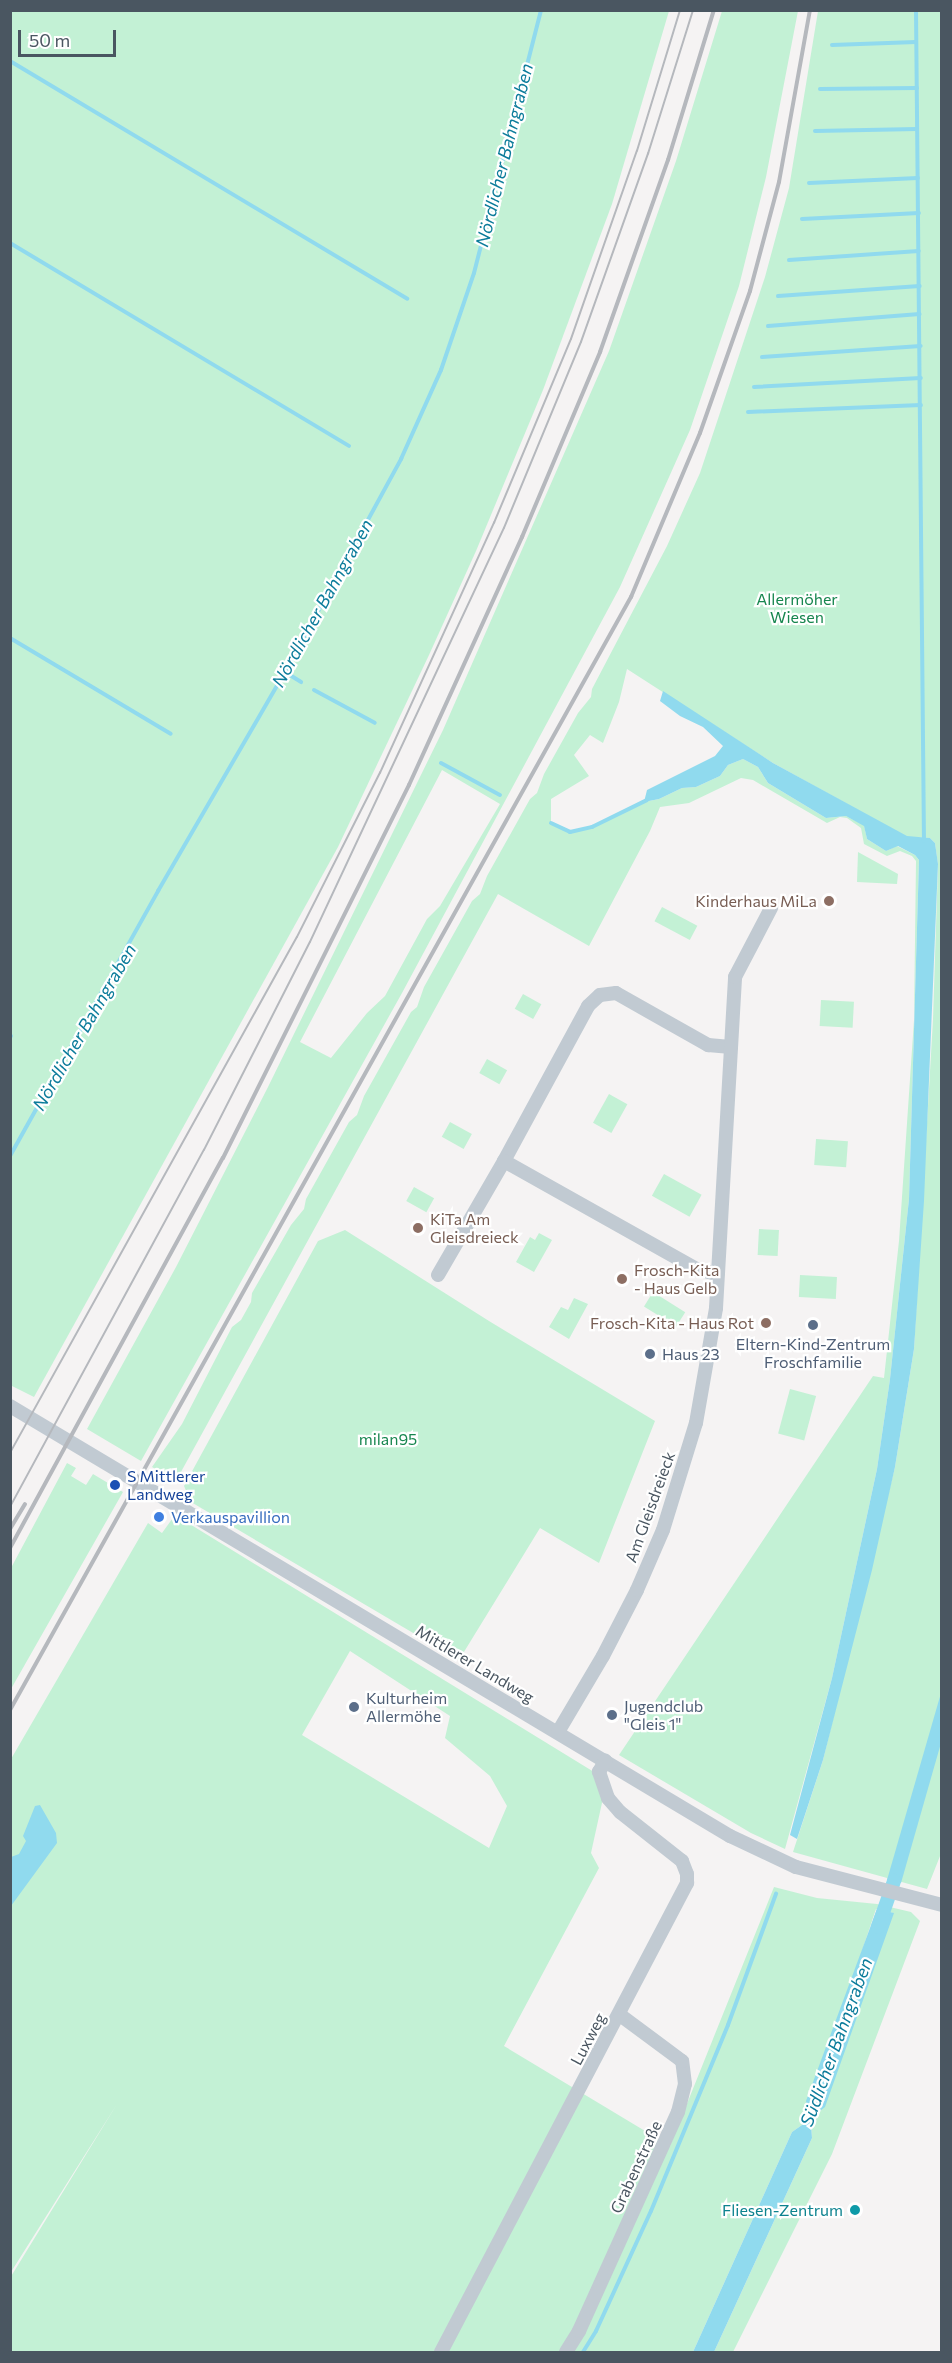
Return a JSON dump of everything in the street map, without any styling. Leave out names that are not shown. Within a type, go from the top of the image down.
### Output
[{"type":"street","name":"Am Gleisdreieck","points":[[558,1732],[624,1618],[663,1530],[696,1423],[712,1336],[718,1274],[735,978],[771,908]]},
{"type":"street","points":[[438,1275],[504,1161],[588,1006],[600,994],[616,993],[708,1045],[731,1047]]},
{"type":"street","points":[[504,1161],[698,1270],[718,1274]]},
{"type":"street","name":"Mittlerer Landweg","points":[[10,1406],[730,1836],[776,1860],[871,1888],[942,1905]]},
{"type":"street","name":"Luxweg","points":[[441,2352],[620,2015],[687,1882],[687,1874],[682,1861],[620,1812],[608,1798],[599,1772],[605,1761]]},
{"type":"street","name":"Grabenstraße","points":[[566,2352],[579,2331],[678,2112],[685,2084],[682,2061],[620,2015]]},
{"type":"green space","points":[[10,11],[669,11],[612,204],[543,390],[476,551],[429,655],[338,847],[34,1397],[10,1385]]},
{"type":"green space","points":[[722,11],[798,11],[766,177],[739,286],[690,430],[620,587],[402,993],[141,1461],[87,1429],[176,1267],[268,1087],[443,730],[609,351],[676,161]],"holes":[[[442,770],[500,804],[440,906],[427,919],[385,996],[367,1013],[331,1058],[300,1042]]]},
{"type":"green space","name":"Allermöher Wiesen","points":[[818,11],[941,11],[942,1851],[927,1889],[793,1852],[823,1760],[895,1467],[914,1349],[933,1019],[938,865],[935,843],[930,838],[907,837],[773,763],[627,669],[619,702],[603,743],[590,735],[574,755],[589,776],[551,799],[551,823],[570,832],[592,827],[644,802],[659,799],[682,788],[696,787],[720,776],[728,765],[743,759],[758,767],[768,783],[826,818],[846,816],[864,825],[867,839],[886,851],[897,846],[915,855],[919,860],[909,1199],[890,1379],[877,1469],[832,1678],[785,1849],[751,1833],[619,1755],[873,1376],[884,1378],[899,1241],[914,1020],[916,861],[912,856],[900,851],[887,856],[864,844],[861,828],[847,818],[840,817],[827,823],[753,780],[741,778],[689,803],[660,807],[650,831],[589,946],[498,894],[176,1481],[152,1467],[182,1424],[232,1327],[241,1320],[251,1302],[252,1293],[291,1225],[304,1209],[306,1199],[349,1122],[357,1115],[364,1096],[411,1012],[417,1007],[424,987],[472,901],[480,894],[487,876],[530,799],[537,793],[544,774],[578,713],[591,697],[592,689],[667,546],[700,473],[765,277],[789,188]]},
{"type":"green space","points":[[858,852],[898,874],[897,884],[857,882]]},
{"type":"green space","points":[[662,907],[697,926],[690,940],[654,921]]},
{"type":"green space","points":[[523,994],[541,1004],[533,1019],[515,1009]]},
{"type":"green space","points":[[821,1000],[854,1002],[853,1028],[820,1026]]},
{"type":"green space","points":[[487,1059],[507,1070],[499,1084],[479,1073]]},
{"type":"green space","points":[[609,1094],[627,1104],[611,1133],[593,1123]]},
{"type":"green space","points":[[450,1122],[472,1134],[464,1149],[442,1137]]},
{"type":"green space","points":[[816,1139],[848,1141],[846,1167],[814,1165]]},
{"type":"green space","points":[[664,1174],[702,1195],[689,1217],[652,1196]]},
{"type":"green space","points":[[414,1187],[434,1198],[426,1212],[406,1201]]},
{"type":"green space","points":[[759,1229],[779,1230],[778,1256],[758,1255]]},
{"type":"green space","name":"milan95","points":[[345,1230],[489,1321],[655,1421],[599,1563],[540,1528],[459,1660],[191,1502],[184,1486],[318,1241]]},
{"type":"green space","points":[[539,1233],[552,1240],[534,1272],[516,1262],[530,1237],[535,1240]]},
{"type":"green space","points":[[800,1275],[837,1277],[836,1299],[799,1297]]},
{"type":"green space","points":[[653,1292],[685,1312],[676,1327],[644,1306]]},
{"type":"green space","points":[[574,1298],[588,1304],[569,1339],[549,1327],[561,1307],[568,1310]]},
{"type":"green space","points":[[790,1389],[816,1396],[804,1440],[778,1433]]},
{"type":"green space","points":[[67,1463],[76,1468],[71,1476],[86,1485],[93,1474],[123,1492],[11,1689],[11,1568]]},
{"type":"green space","points":[[175,1515],[607,1780],[591,1853],[599,1868],[504,2046],[670,2146],[774,1887],[817,1898],[877,1904],[911,1912],[920,1921],[832,2154],[733,2352],[714,2352],[812,2138],[811,2125],[893,1913],[876,1909],[808,2113],[802,2125],[792,2132],[693,2352],[11,2352],[10,2278],[117,2104],[11,2272],[11,1759],[148,1523],[162,1533]],"holes":[[[350,1651],[450,1716],[445,1738],[490,1776],[507,1806],[489,1848],[302,1735]]]},
{"type":"water","points":[[663,691],[773,763],[907,836],[930,838],[935,843],[938,864],[924,1201],[914,1349],[895,1467],[872,1570],[823,1760],[797,1839],[790,1835],[832,1678],[877,1469],[890,1379],[909,1199],[919,860],[915,855],[898,846],[886,851],[867,839],[864,826],[846,816],[826,818],[768,783],[758,767],[743,759],[728,765],[720,776],[696,787],[682,788],[659,799],[644,802],[647,790],[715,756],[723,746],[703,727],[680,716],[660,701]]},
{"type":"water","points":[[941,1693],[941,1743],[901,1883],[887,1880]]},
{"type":"water","points":[[40,1805],[56,1833],[57,1843],[11,1906],[11,1857],[19,1854],[26,1841],[23,1836],[35,1806]]},
{"type":"water","points":[[877,1909],[894,1913],[825,2107],[815,2115],[811,2125],[812,2138],[714,2352],[693,2352],[792,2132],[802,2125],[808,2113],[806,2101]]},
{"type":"waterway","name":"Nördlicher Bahngraben","points":[[10,1156],[158,891],[285,672],[401,459],[441,370],[474,273],[541,10]]},
{"type":"waterway","points":[[916,10],[924,841]]},
{"type":"waterway","points":[[832,45],[916,42]]},
{"type":"waterway","points":[[10,61],[407,299]]},
{"type":"waterway","points":[[820,89],[917,88]]},
{"type":"waterway","points":[[815,131],[917,129]]},
{"type":"waterway","points":[[809,183],[918,178]]},
{"type":"waterway","points":[[802,219],[919,213]]},
{"type":"waterway","points":[[10,243],[349,446]]},
{"type":"waterway","points":[[789,260],[919,251]]},
{"type":"waterway","points":[[778,296],[920,286]]},
{"type":"waterway","points":[[768,326],[920,314]]},
{"type":"waterway","points":[[762,357],[921,346]]},
{"type":"waterway","points":[[754,387],[921,378]]},
{"type":"waterway","points":[[748,412],[921,405]]},
{"type":"waterway","points":[[10,638],[171,734]]},
{"type":"waterway","points":[[285,672],[301,682]]},
{"type":"waterway","points":[[314,690],[375,723]]},
{"type":"waterway","points":[[441,763],[500,795]]},
{"type":"waterway","points":[[551,823],[570,832],[592,827],[647,800]]},
{"type":"waterway","name":"Südlicher Bahngraben","points":[[878,1927],[894,1881]]},
{"type":"waterway","points":[[583,2352],[596,2331],[651,2211],[728,2025],[776,1894]]},
{"type":"tram line","points":[[10,1453],[297,937],[380,773],[494,523],[571,339],[637,151],[680,10]]},
{"type":"tram line","points":[[10,1507],[204,1150],[310,942],[504,528],[581,342],[648,154],[693,10]]},
{"type":"railway","points":[[10,1548],[223,1158],[409,785],[522,537],[600,352],[668,160],[714,10]]},
{"type":"railway","points":[[10,1710],[631,597],[700,433],[750,291],[779,182],[810,10]]},
{"type":"railway","points":[[10,1529],[25,1504]]},
{"type":"place","name":"Kinderhaus MiLa","points":[[829,901]]},
{"type":"place","name":"KiTa Am Gleisdreieck","points":[[418,1228]]},
{"type":"place","name":"Frosch-Kita - Haus Gelb","points":[[622,1279]]},
{"type":"place","name":"Frosch-Kita - Haus Rot","points":[[766,1323]]},
{"type":"place","name":"Eltern-Kind-Zentrum Froschfamilie","points":[[813,1325]]},
{"type":"place","name":"Haus 23","points":[[650,1354]]},
{"type":"place","name":"S Mittlerer Landweg","points":[[115,1485]]},
{"type":"place","name":"Verkauspavillion","points":[[159,1517]]},
{"type":"place","name":"Kulturheim Allermöhe","points":[[354,1707]]},
{"type":"place","name":"Jugendclub \"Gleis 1\"","points":[[612,1715]]},
{"type":"place","name":"Fliesen-Zentrum","points":[[855,2210]]}]
